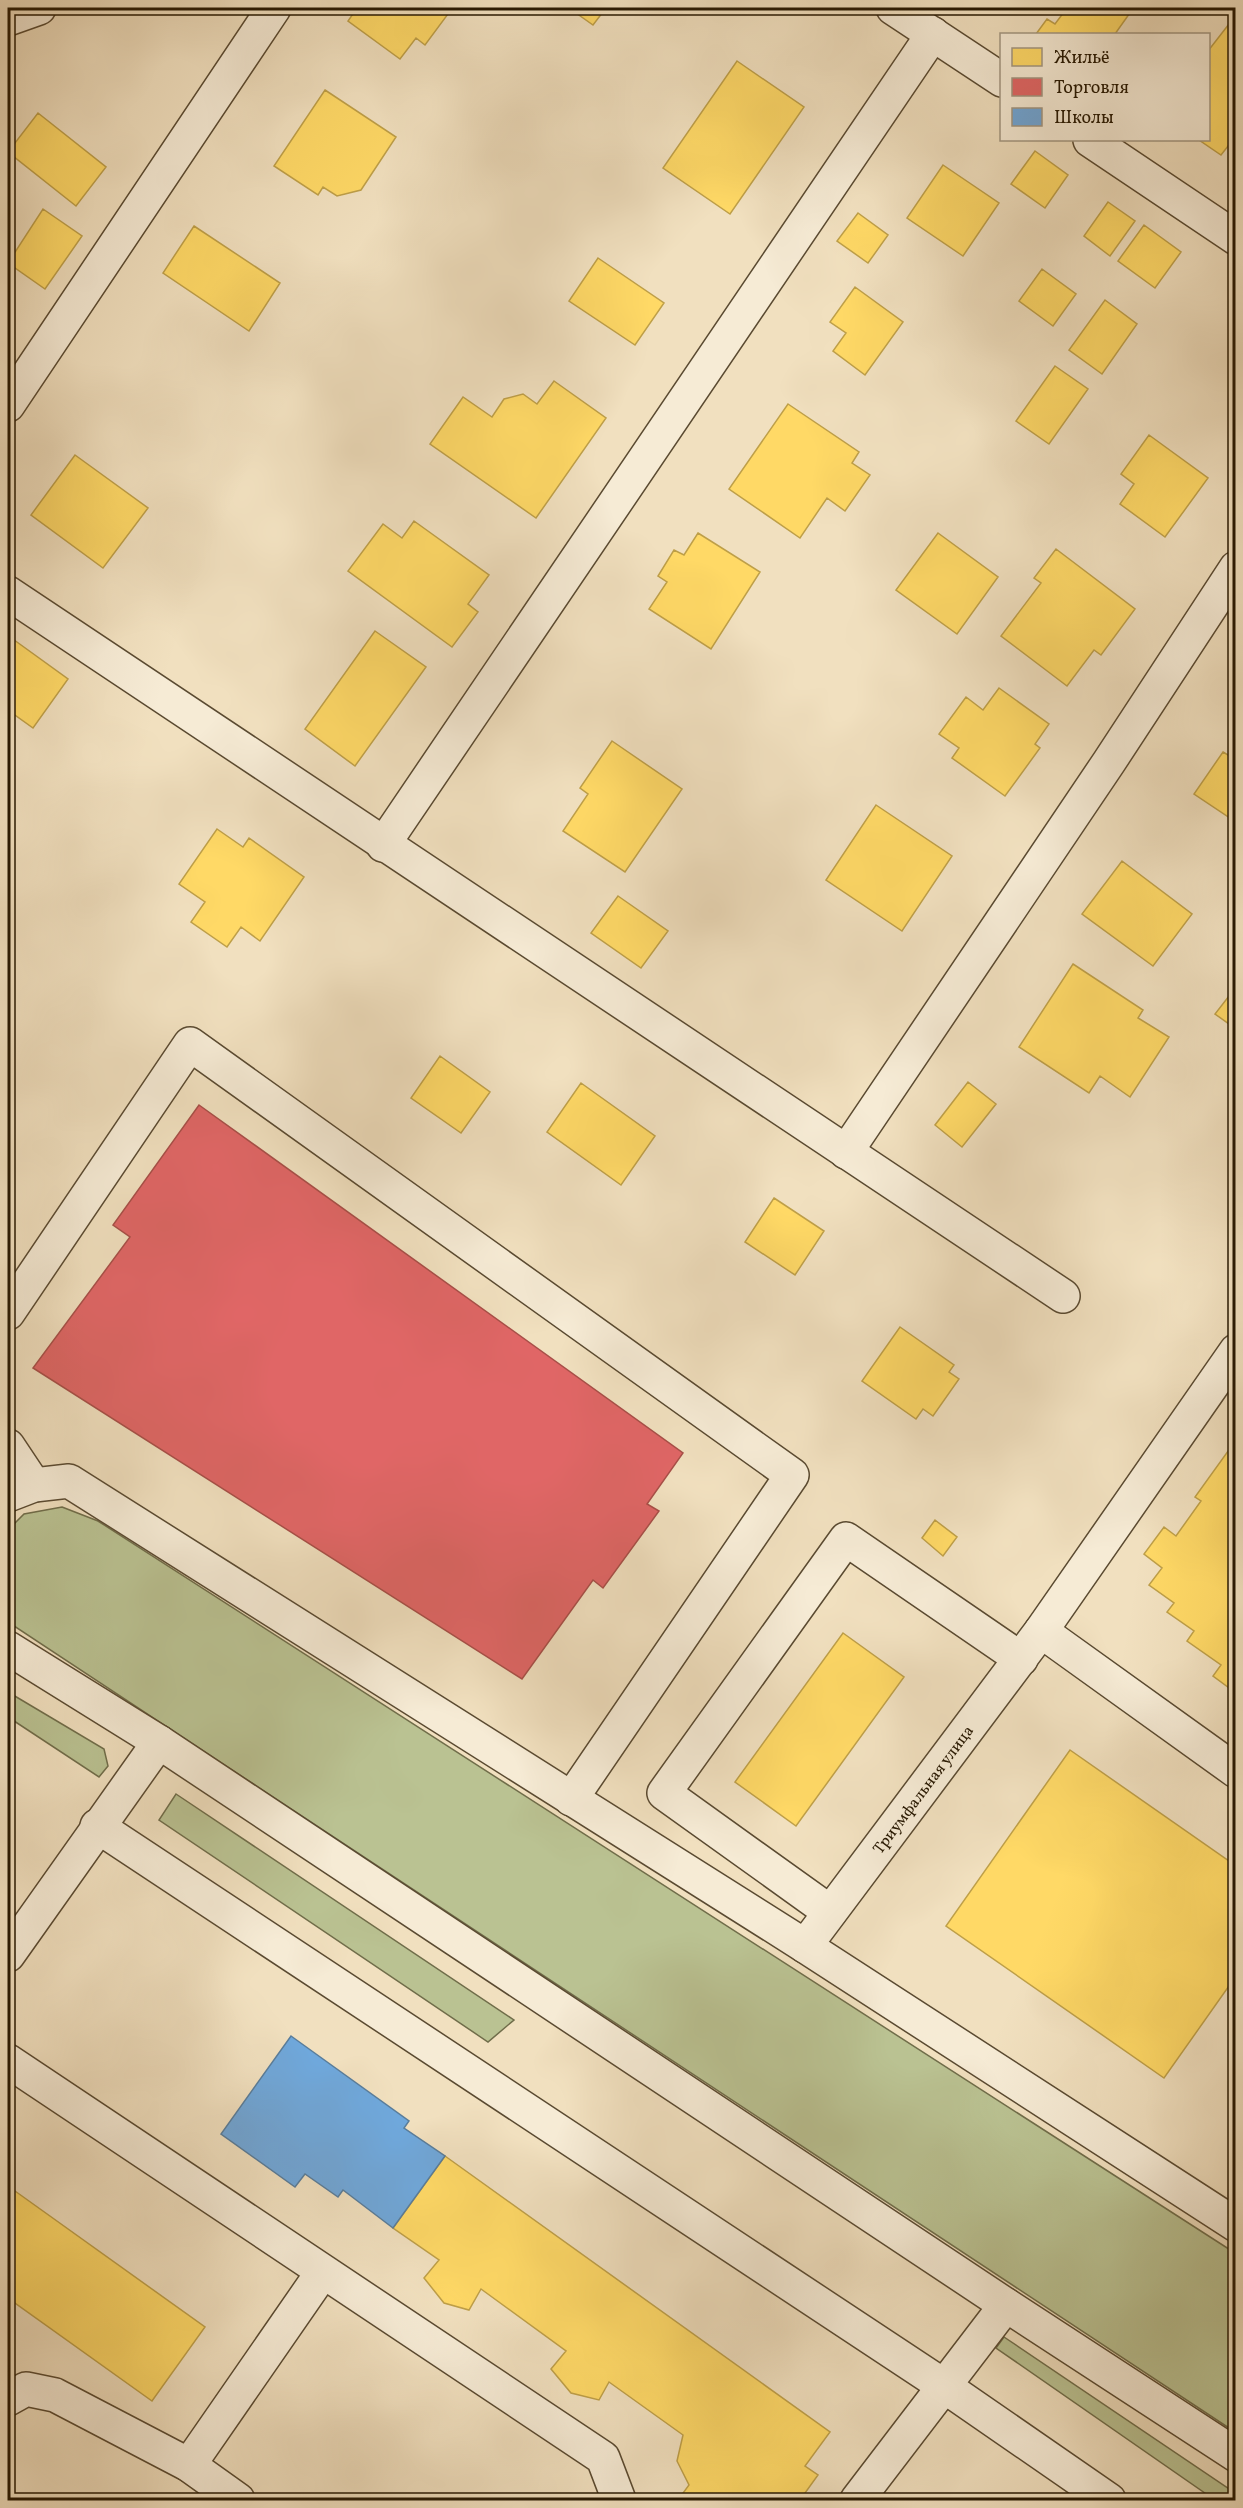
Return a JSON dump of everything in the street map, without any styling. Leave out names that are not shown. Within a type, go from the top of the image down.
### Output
[{"type":"street","points":[[8,19],[39,8]]},
{"type":"street","points":[[8,405],[274,8]]},
{"type":"street","points":[[893,8],[1000,79]]},
{"type":"street","points":[[383,845],[933,34]]},
{"type":"street","points":[[1091,141],[1236,238]]},
{"type":"street","points":[[846,1152],[1109,762],[1236,567]]},
{"type":"street","points":[[8,593],[383,845],[1064,1296]]},
{"type":"street","points":[[8,1313],[190,1044],[792,1475],[571,1799]]},
{"type":"street","name":"Триумфальная улица","points":[[805,1946],[1021,1659],[1236,1351]]},
{"type":"street","points":[[8,1446],[21,1490],[69,1481],[805,1946],[1236,2225]]},
{"type":"street","points":[[831,1912],[664,1793],[846,1539],[1021,1659]]},
{"type":"street","points":[[1041,1631],[1236,1772]]},
{"type":"street","points":[[8,1648],[159,1742],[1006,2305],[1236,2454]]},
{"type":"street","points":[[8,1955],[97,1826],[159,1742]]},
{"type":"street","points":[[97,1826],[944,2386],[1109,2500]]},
{"type":"street","points":[[8,2061],[322,2273],[603,2458],[619,2500]]},
{"type":"street","points":[[189,2465],[322,2273]]},
{"type":"street","points":[[857,2500],[1006,2305]]},
{"type":"street","points":[[8,2399],[26,2389],[55,2395],[189,2465],[238,2500]]},
{"type":"green space","points":[[62,1507],[98,1521],[1235,2253],[1235,2432],[14,1626],[8,1615],[8,1530],[24,1514]]},
{"type":"green space","points":[[8,1692],[104,1749],[108,1766],[99,1777],[8,1717]]},
{"type":"green space","points":[[176,1794],[514,2020],[488,2042],[159,1820]]},
{"type":"green space","points":[[1004,2337],[1235,2493],[1235,2500],[1215,2500],[996,2348]]},
{"type":"building: Жильё","points":[[357,8],[440,8],[448,14],[425,45],[416,38],[400,59],[348,21]]},
{"type":"building: Жильё","points":[[569,8],[606,8],[593,25]]},
{"type":"building: Жильё","points":[[1067,8],[1128,8],[1132,10],[1116,33],[1037,33],[1047,19],[1055,24]]},
{"type":"building: Жильё","points":[[1236,15],[1236,136],[1221,155],[1200,141],[1210,141],[1210,48]]},
{"type":"building: Жильё","points":[[737,61],[804,107],[730,214],[663,168]]},
{"type":"building: Жильё","points":[[325,90],[396,137],[361,190],[337,196],[323,187],[318,195],[274,166]]},
{"type":"building: Жильё","points":[[38,113],[106,167],[76,206],[8,152]]},
{"type":"building: Жильё","points":[[1035,151],[1068,175],[1045,208],[1011,184]]},
{"type":"building: Жильё","points":[[943,165],[999,203],[963,256],[907,218]]},
{"type":"building: Жильё","points":[[1108,202],[1135,221],[1110,256],[1084,236]]},
{"type":"building: Жильё","points":[[43,209],[82,236],[45,289],[8,263]]},
{"type":"building: Жильё","points":[[858,213],[888,235],[868,263],[837,241]]},
{"type":"building: Жильё","points":[[1144,225],[1181,252],[1155,288],[1118,261]]},
{"type":"building: Жильё","points":[[194,226],[280,283],[249,331],[163,273]]},
{"type":"building: Жильё","points":[[598,258],[664,303],[635,345],[569,301]]},
{"type":"building: Жильё","points":[[1042,269],[1076,294],[1053,326],[1019,301]]},
{"type":"building: Жильё","points":[[855,287],[903,322],[865,375],[833,351],[846,333],[830,322]]},
{"type":"building: Жильё","points":[[1105,300],[1137,324],[1102,374],[1069,350]]},
{"type":"building: Жильё","points":[[1055,366],[1088,389],[1049,444],[1016,421]]},
{"type":"building: Жильё","points":[[554,381],[606,418],[536,518],[430,444],[463,397],[492,417],[504,399],[523,394],[537,404]]},
{"type":"building: Жильё","points":[[788,404],[859,452],[852,463],[870,475],[845,511],[827,498],[800,538],[729,489]]},
{"type":"building: Жильё","points":[[1149,435],[1208,478],[1165,537],[1120,504],[1134,484],[1121,474]]},
{"type":"building: Жильё","points":[[75,455],[148,508],[103,568],[31,515]]},
{"type":"building: Жильё","points":[[414,521],[489,575],[468,604],[478,612],[452,647],[348,571],[383,524],[402,538]]},
{"type":"building: Жильё","points":[[698,533],[760,572],[711,649],[649,609],[667,582],[658,576],[674,550],[684,555]]},
{"type":"building: Жильё","points":[[938,533],[998,577],[957,634],[896,590]]},
{"type":"building: Жильё","points":[[1056,549],[1135,609],[1101,655],[1094,650],[1067,686],[1001,636],[1041,583],[1034,578]]},
{"type":"building: Жильё","points":[[375,631],[426,667],[355,766],[305,729]]},
{"type":"building: Жильё","points":[[10,637],[68,679],[33,728],[8,710],[8,641]]},
{"type":"building: Жильё","points":[[999,688],[1049,724],[1035,744],[1040,748],[1005,796],[952,758],[959,748],[939,734],[966,697],[983,710]]},
{"type":"building: Жильё","points":[[612,741],[682,789],[625,872],[563,831],[588,794],[580,788]]},
{"type":"building: Жильё","points":[[1223,752],[1233,758],[1236,754],[1236,822],[1194,794]]},
{"type":"building: Жильё","points":[[876,805],[952,856],[902,931],[826,880]]},
{"type":"building: Жильё","points":[[217,829],[243,847],[249,838],[304,877],[260,941],[241,927],[227,947],[191,922],[205,902],[179,884]]},
{"type":"building: Жильё","points":[[1122,861],[1192,914],[1153,966],[1082,914]]},
{"type":"building: Жильё","points":[[618,896],[668,931],[641,968],[591,933]]},
{"type":"building: Жильё","points":[[1073,964],[1143,1010],[1138,1018],[1169,1037],[1130,1097],[1100,1076],[1089,1093],[1019,1047]]},
{"type":"building: Жильё","points":[[1236,987],[1236,1029],[1215,1014]]},
{"type":"building: Жильё","points":[[440,1056],[490,1092],[461,1133],[411,1098]]},
{"type":"building: Жильё","points":[[968,1082],[996,1104],[962,1147],[935,1125]]},
{"type":"building: Жильё","points":[[581,1083],[655,1136],[621,1185],[547,1132]]},
{"type":"building: Жильё","points":[[774,1198],[824,1231],[795,1275],[745,1242]]},
{"type":"building: Жильё","points":[[900,1327],[954,1365],[949,1372],[959,1379],[933,1416],[923,1409],[916,1419],[862,1381]]},
{"type":"building: Жильё","points":[[1236,1440],[1236,1693],[1213,1676],[1221,1665],[1187,1641],[1194,1631],[1167,1612],[1174,1603],[1149,1585],[1162,1568],[1144,1554],[1164,1527],[1176,1536],[1201,1501],[1195,1497]]},
{"type":"building: Жильё","points":[[935,1520],[957,1537],[943,1556],[922,1538]]},
{"type":"building: Жильё","points":[[843,1633],[904,1677],[796,1826],[735,1782]]},
{"type":"building: Жильё","points":[[1070,1750],[1236,1866],[1236,1976],[1164,2078],[946,1926]]},
{"type":"building: Жильё","points":[[445,2156],[830,2432],[805,2466],[818,2475],[800,2500],[678,2500],[689,2485],[677,2461],[683,2435],[609,2382],[599,2400],[571,2393],[551,2369],[566,2351],[481,2289],[469,2310],[444,2303],[424,2278],[439,2260],[393,2228]]},
{"type":"building: Жильё","points":[[8,2186],[205,2327],[152,2401],[8,2298]]},
{"type":"building: Торговля","points":[[199,1105],[683,1453],[647,1504],[659,1511],[603,1588],[593,1580],[522,1679],[33,1368],[130,1237],[113,1225]]},
{"type":"building: Школы","points":[[291,2036],[409,2121],[404,2128],[445,2156],[393,2228],[343,2190],[338,2197],[305,2174],[295,2187],[221,2134]]}]
